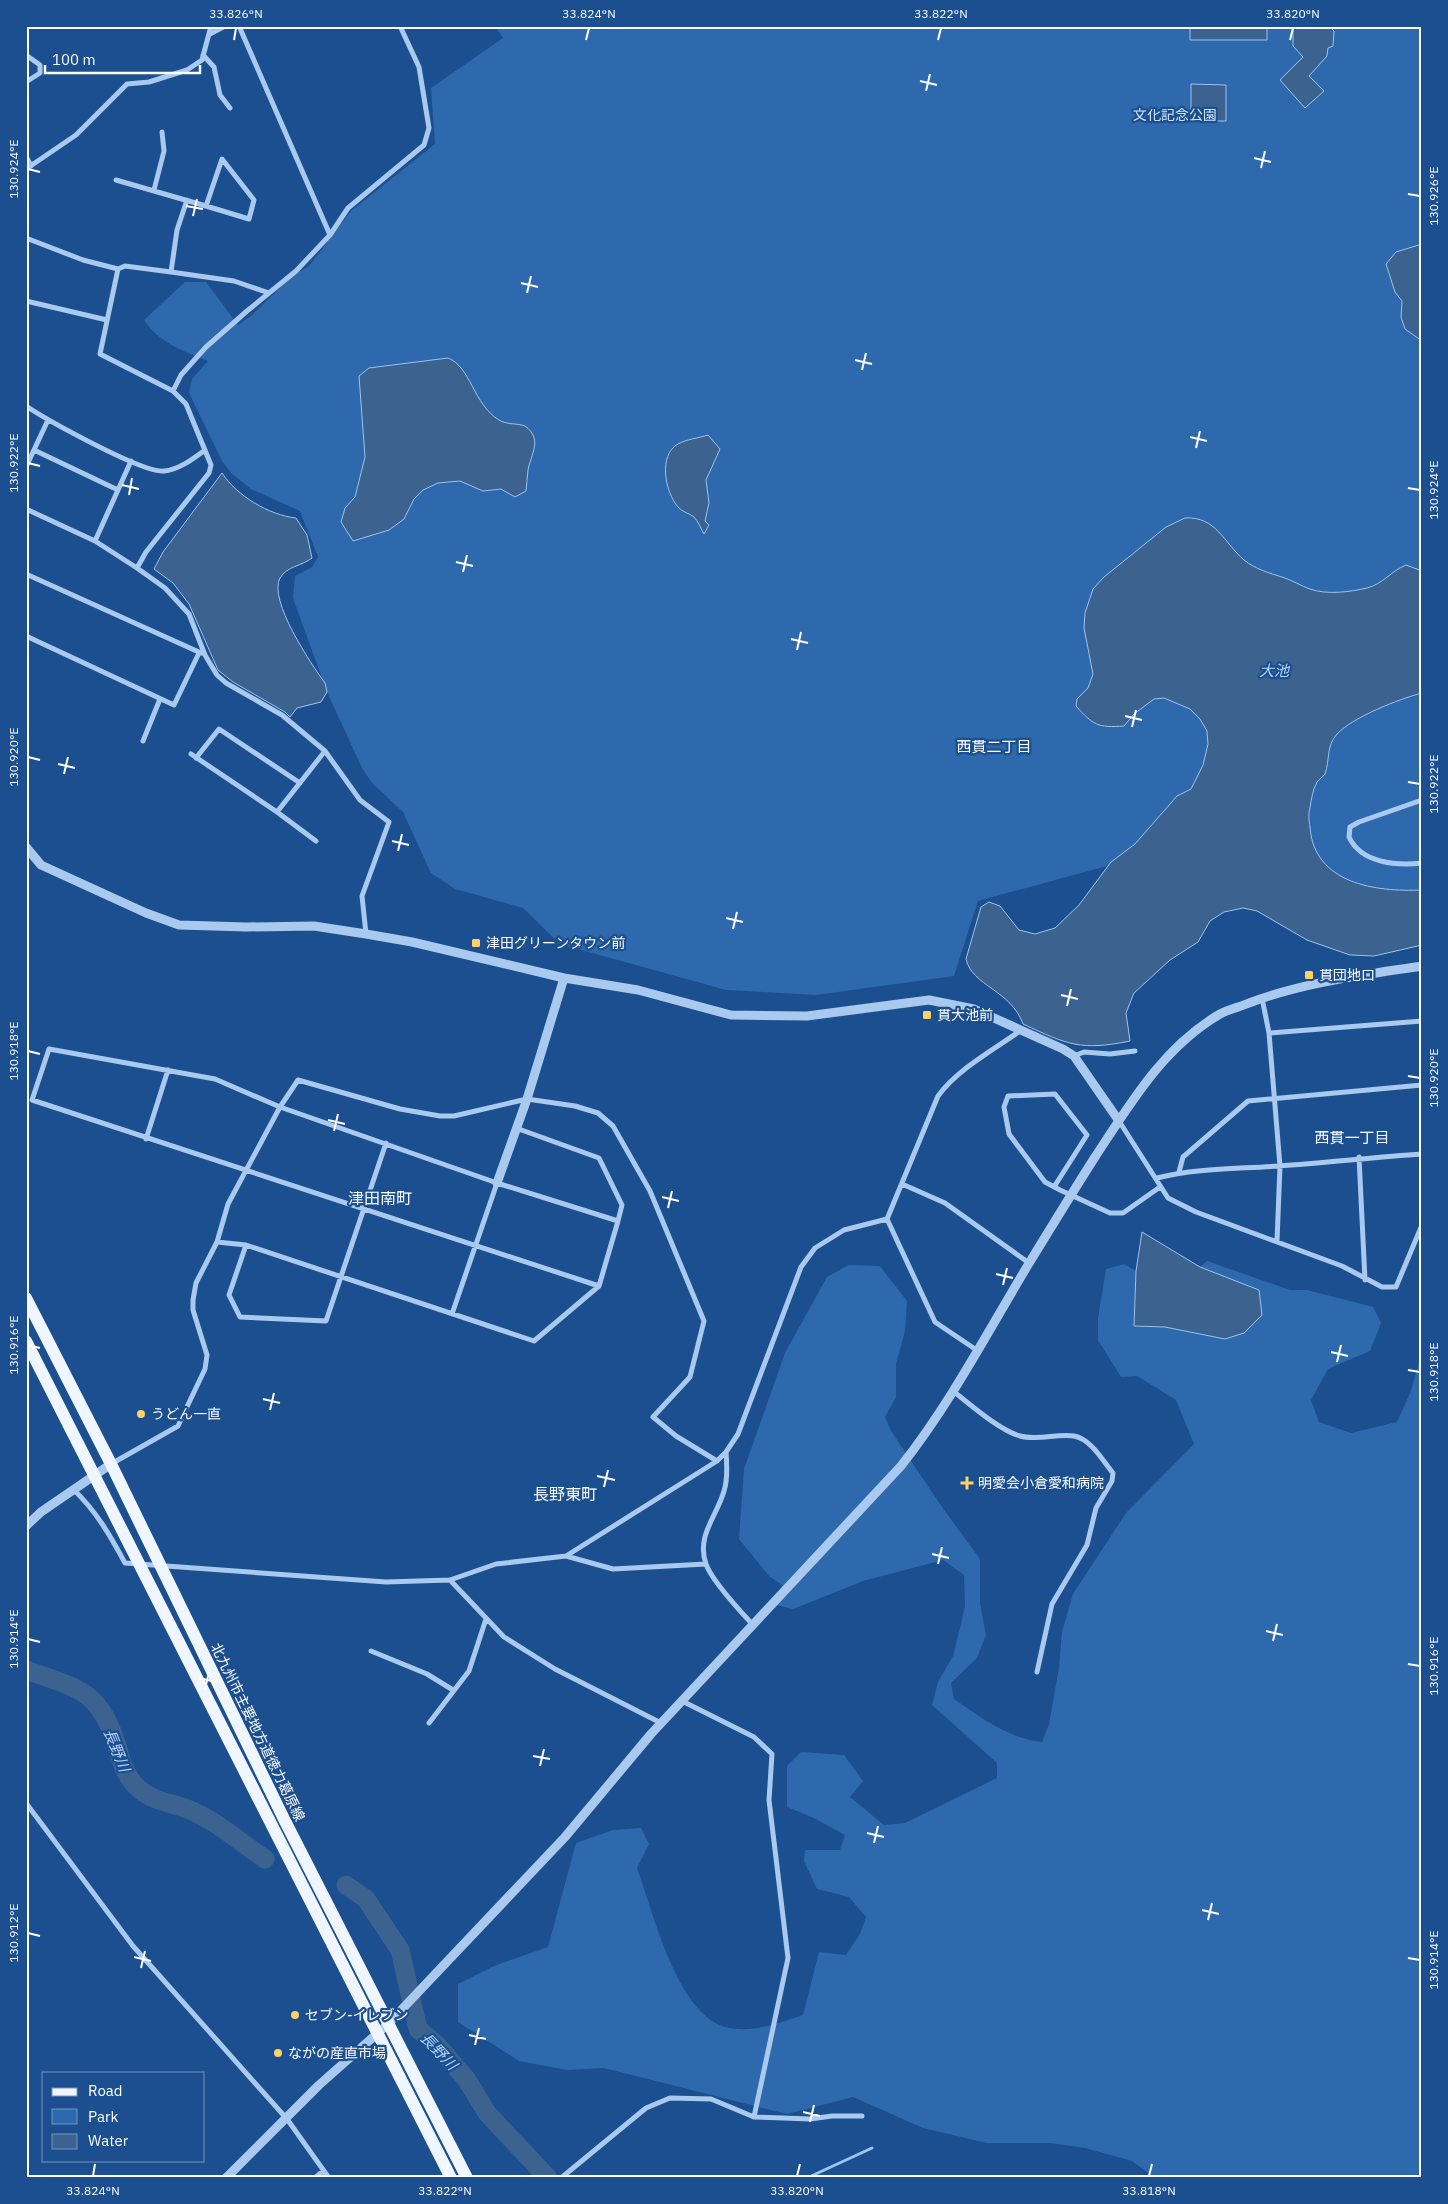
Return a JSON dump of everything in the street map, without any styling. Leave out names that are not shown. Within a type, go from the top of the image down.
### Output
[{"type":"main road","name":"北九州市主要地方道徳力葛原線","points":[[26,1298],[111,1464],[382,2027],[451,2178]]},
{"type":"main road","name":"北九州市主要地方道徳力葛原線","points":[[26,1341],[140,1565],[382,2027],[467,2178]]},
{"type":"street","points":[[26,156],[29,167],[76,135],[127,84],[148,82],[187,70],[202,60],[211,26]]},
{"type":"street","points":[[210,34],[225,26]]},
{"type":"street","points":[[239,26],[330,235]]},
{"type":"street","points":[[174,390],[181,376],[206,347],[296,271],[330,235],[348,208],[424,145],[428,136],[428,128],[419,67],[400,26]]},
{"type":"street","points":[[26,55],[40,65],[40,73],[26,82]]},
{"type":"street","points":[[203,55],[214,67],[220,95],[230,108]]},
{"type":"street","points":[[154,190],[164,151],[162,132]]},
{"type":"street","points":[[116,180],[248,219],[254,200],[222,160],[206,206]]},
{"type":"street","points":[[171,272],[177,230],[187,200]]},
{"type":"street","points":[[26,238],[83,260],[118,269],[125,266],[234,281],[269,292]]},
{"type":"street","points":[[118,269],[100,354],[174,390],[186,404],[211,465],[209,473],[146,552],[137,568]]},
{"type":"street","points":[[26,301],[107,320]]},
{"type":"street","points":[[26,406],[48,420],[142,467],[164,472],[188,462],[205,450]]},
{"type":"street","points":[[26,467],[48,420]]},
{"type":"street","points":[[34,450],[118,490]]},
{"type":"street","points":[[96,541],[131,461]]},
{"type":"street","points":[[26,509],[96,541],[165,588],[189,614],[206,655],[217,675],[226,683],[282,715],[325,751],[360,800],[390,822],[362,896],[366,934]]},
{"type":"street","points":[[26,574],[206,655]]},
{"type":"street","points":[[26,636],[174,705],[199,653]]},
{"type":"street","points":[[143,741],[160,699]]},
{"type":"street","points":[[196,758],[219,729],[300,783]]},
{"type":"street","points":[[277,812],[325,751]]},
{"type":"street","points":[[191,754],[277,812],[316,841]]},
{"type":"street","points":[[1422,800],[1359,822],[1350,827],[1349,836],[1358,851],[1368,856],[1409,864],[1422,863]]},
{"type":"street","points":[[26,847],[41,865],[146,913],[179,924],[246,927],[314,926],[366,934],[412,942],[564,978],[638,990],[731,1015],[806,1016],[929,1000],[974,1009],[1020,1031],[1063,1048],[1074,1056],[1157,1178],[1160,1187],[1168,1198],[1196,1212],[1342,1266],[1365,1280],[1382,1287],[1396,1287],[1422,1225]]},
{"type":"street","points":[[226,2178],[287,2119],[319,2084],[382,2027],[565,1837],[661,1723],[901,1466],[920,1443],[953,1391],[1071,1195],[1119,1121],[1158,1066],[1180,1043],[1200,1027],[1223,1013],[1262,998],[1330,981],[1422,966]]},
{"type":"street","points":[[452,1314],[527,1099],[564,978]]},
{"type":"street","points":[[1262,998],[1269,1033],[1280,1166],[1277,1241]]},
{"type":"street","points":[[1269,1033],[1422,1021]]},
{"type":"street","points":[[978,1351],[935,1322],[887,1220],[933,1107],[946,1086],[1020,1031]]},
{"type":"street","points":[[599,1286],[146,1139],[32,1100],[49,1049],[215,1079],[280,1107],[497,1183],[618,1221]]},
{"type":"street","points":[[1074,1056],[1084,1052],[1110,1054],[1136,1051]]},
{"type":"street","points":[[146,1139],[168,1070]]},
{"type":"street","points":[[26,1526],[41,1512],[72,1489],[111,1464],[178,1426],[205,1369],[207,1355],[193,1310],[192,1300],[196,1283],[217,1242],[228,1204],[280,1107],[298,1080],[400,1109],[440,1116],[454,1116],[527,1099],[575,1106],[598,1113],[613,1126],[650,1191],[704,1321],[690,1377],[653,1417],[676,1436],[717,1461]]},
{"type":"street","points":[[1179,1172],[1183,1157],[1248,1101],[1422,1085]]},
{"type":"street","points":[[1054,1187],[1087,1135],[1055,1094],[1008,1096],[1004,1107],[1009,1134],[1045,1182],[1054,1187],[1110,1213],[1123,1213],[1160,1187]]},
{"type":"street","points":[[217,1242],[246,1245],[534,1341],[599,1286],[622,1205],[599,1158],[516,1128]]},
{"type":"street","points":[[246,1245],[229,1295],[240,1317],[326,1321],[343,1276],[386,1143]]},
{"type":"street","points":[[1157,1178],[1179,1172],[1422,1154]]},
{"type":"street","points":[[1359,1158],[1365,1280]]},
{"type":"street","points":[[902,1184],[946,1203],[1029,1264]]},
{"type":"street","points":[[566,1556],[717,1461],[726,1452],[738,1434],[801,1267],[815,1248],[844,1230],[887,1220]]},
{"type":"street","points":[[953,1391],[991,1419],[1020,1436],[1044,1438],[1075,1436],[1093,1448],[1113,1473],[1112,1481],[1096,1508],[1087,1545],[1052,1604],[1038,1672]]},
{"type":"street","points":[[726,1452],[727,1466],[724,1491],[704,1537],[706,1564],[732,1602],[753,1625]]},
{"type":"street","points":[[72,1489],[88,1503],[106,1527],[125,1563],[140,1565],[159,1567],[167,1565],[386,1582],[450,1580],[496,1564],[566,1556],[613,1569],[706,1564]]},
{"type":"street","points":[[450,1580],[504,1637],[554,1669],[661,1723]]},
{"type":"street","points":[[429,1723],[469,1671],[486,1619]]},
{"type":"street","points":[[371,1651],[427,1674],[453,1690]]},
{"type":"street","points":[[682,1700],[754,1737],[772,1754],[769,1800],[788,1958],[754,2117]]},
{"type":"street","points":[[26,1803],[134,1946],[287,2119],[329,2178]]},
{"type":"street","points":[[561,2178],[657,2102],[670,2098],[711,2099],[754,2117],[810,2119],[832,2116],[862,2116]]},
{"type":"street","points":[[315,2178],[323,2171]]},
{"type":"green space","name":"文化記念公園","points":[[495,26],[1422,26],[1422,906],[1363,898],[1250,827],[978,901],[954,976],[816,995],[726,990],[560,944],[523,908],[455,889],[431,873],[403,812],[372,783],[362,768],[327,692],[293,598],[295,576],[312,567],[318,557],[300,511],[251,489],[231,473],[222,461],[189,393],[192,379],[208,361],[181,350],[164,340],[144,320],[185,282],[206,282],[238,325],[252,315],[292,276],[309,266],[351,211],[435,144],[431,88],[503,38]]},
{"type":"green space","points":[[1207,1261],[1290,1290],[1307,1290],[1373,1307],[1381,1323],[1370,1351],[1328,1369],[1311,1400],[1319,1422],[1351,1433],[1397,1422],[1411,1391],[1422,1350],[1422,2178],[1155,2178],[1132,2161],[1085,2148],[1050,2143],[987,2143],[923,2128],[853,2097],[787,2114],[604,2068],[567,2070],[519,2061],[458,2022],[458,1984],[494,1966],[548,1947],[576,1843],[613,1830],[641,1828],[649,1844],[637,1868],[669,1958],[693,2002],[708,2018],[725,2027],[735,2029],[765,2027],[803,2015],[819,1952],[846,1955],[860,1934],[866,1917],[849,1897],[817,1889],[804,1861],[805,1850],[840,1850],[845,1835],[814,1818],[787,1807],[787,1766],[801,1752],[844,1755],[863,1781],[850,1797],[884,1825],[905,1823],[997,1778],[997,1763],[932,1705],[938,1682],[953,1656],[965,1607],[964,1575],[943,1560],[863,1581],[793,1609],[776,1605],[782,1585],[769,1576],[739,1539],[744,1469],[785,1353],[827,1277],[849,1265],[880,1266],[907,1301],[905,1331],[896,1364],[896,1397],[885,1417],[891,1431],[942,1507],[980,1559],[980,1603],[986,1635],[977,1658],[951,1683],[954,1699],[995,1726],[1017,1736],[1042,1742],[1049,1724],[1059,1668],[1062,1632],[1073,1594],[1126,1513],[1194,1444],[1176,1400],[1137,1376],[1121,1377],[1098,1340],[1098,1318],[1106,1269],[1124,1264],[1136,1271],[1134,1326],[1165,1327],[1225,1339],[1259,1290],[1200,1267]]},
{"type":"water","points":[[1190,26],[1267,26],[1267,40],[1190,40]]},
{"type":"water","points":[[1293,26],[1329,26],[1334,31],[1333,46],[1328,48],[1327,56],[1309,76],[1324,91],[1305,108],[1280,80],[1303,57],[1293,46]]},
{"type":"water","points":[[1191,84],[1226,85],[1226,121],[1191,121]]},
{"type":"water","points":[[1422,244],[1422,341],[1405,329],[1401,317],[1402,301],[1395,292],[1386,264],[1396,252]]},
{"type":"water","points":[[448,358],[462,369],[483,405],[490,413],[502,422],[525,426],[533,436],[535,441],[528,470],[526,491],[515,497],[501,489],[483,491],[460,481],[438,483],[423,490],[414,499],[404,519],[389,530],[353,541],[341,522],[345,508],[355,497],[365,457],[359,376],[369,368]]},
{"type":"water","points":[[708,435],[720,449],[706,480],[709,503],[705,521],[709,525],[704,534],[694,517],[680,509],[673,500],[667,483],[666,465],[672,449],[678,444]]},
{"type":"water","points":[[222,473],[236,489],[254,503],[275,513],[296,518],[307,535],[312,558],[283,574],[278,588],[285,616],[301,647],[325,683],[327,692],[321,702],[297,708],[290,717],[285,712],[233,682],[218,670],[189,604],[173,583],[154,569],[163,552]]},
{"type":"water","name":"大池","points":[[1185,518],[1204,521],[1212,526],[1244,560],[1253,566],[1316,591],[1338,592],[1367,588],[1378,584],[1406,565],[1422,571],[1422,693],[1389,704],[1365,715],[1337,734],[1331,743],[1325,774],[1314,788],[1309,815],[1314,846],[1323,861],[1335,873],[1350,881],[1367,886],[1386,889],[1422,890],[1422,945],[1374,956],[1350,955],[1307,940],[1257,911],[1243,908],[1224,912],[1210,921],[1198,942],[1170,960],[1134,993],[1126,1013],[1130,1041],[1099,1046],[1075,1044],[1052,1037],[1023,1024],[1010,1003],[976,976],[966,959],[981,907],[989,902],[1000,906],[1019,930],[1035,934],[1055,928],[1079,905],[1111,862],[1135,844],[1177,796],[1191,789],[1203,765],[1208,744],[1207,731],[1200,719],[1190,709],[1164,698],[1154,699],[1134,714],[1124,726],[1102,726],[1092,721],[1076,706],[1077,699],[1088,688],[1093,674],[1084,628],[1085,613],[1093,589],[1104,577],[1166,527]]},
{"type":"water","points":[[1142,1232],[1200,1267],[1259,1290],[1262,1315],[1244,1333],[1225,1339],[1165,1327],[1134,1326],[1136,1271]]},
{"type":"waterway","name":"長野川","points":[[26,1670],[73,1687],[94,1702],[103,1713],[110,1727],[127,1775],[139,1789],[151,1797],[185,1808],[202,1816],[265,1859]]},
{"type":"waterway","name":"長野川","points":[[346,1885],[366,1899],[400,1950],[418,2029],[438,2046],[467,2080],[487,2113],[548,2178]]},
{"type":"waterway","points":[[807,2178],[872,2148]]},
{"type":"place","name":"津田グリーンタウン前","points":[[476,943]]},
{"type":"place","name":"貫団地口","points":[[1309,975]]},
{"type":"place","name":"貫大池前","points":[[927,1015]]},
{"type":"place","name":"うどん一直","points":[[141,1414]]},
{"type":"place","name":"明愛会小倉愛和病院","points":[[967,1483]]},
{"type":"place","name":"セブン-イレブン","points":[[295,2015]]},
{"type":"place","name":"ながの産直市場","points":[[278,2053]]},
{"type":"district","name":"西貫二丁目","points":[[994,746]]},
{"type":"district","name":"西貫一丁目","points":[[1352,1137]]},
{"type":"district","name":"津田南町","points":[[380,1198]]},
{"type":"district","name":"長野東町","points":[[565,1494]]}]
